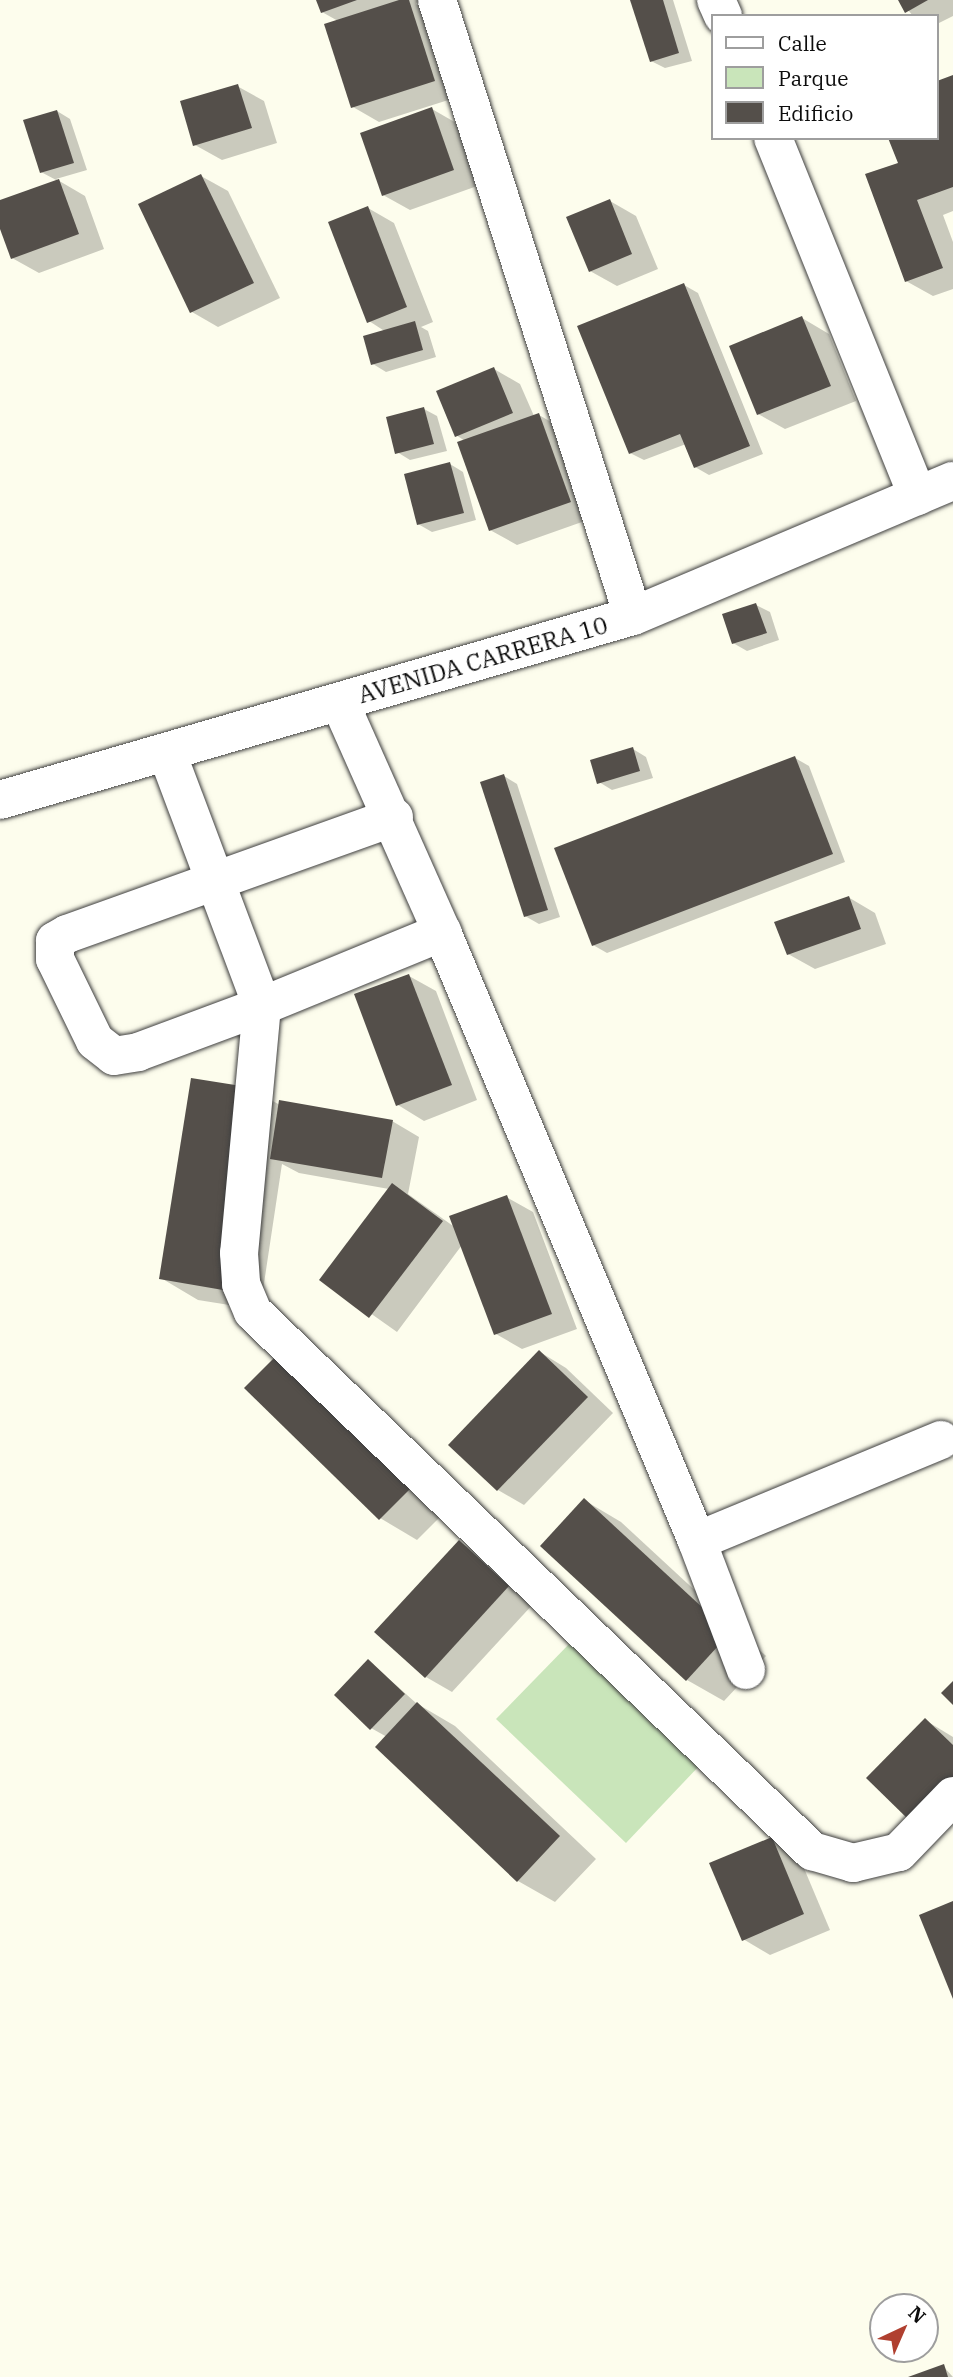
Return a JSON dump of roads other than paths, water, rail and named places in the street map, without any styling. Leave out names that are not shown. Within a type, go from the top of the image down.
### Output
[{"type":"street","points":[[437,0],[633,616]]},
{"type":"street","points":[[774,140],[918,496]]},
{"type":"street","name":"AVENIDA CARRERA 10","points":[[0,800],[633,616],[953,481]]},
{"type":"street","points":[[340,703],[394,817],[697,1541],[746,1670]]},
{"type":"street","points":[[167,753],[262,1006],[239,1253],[241,1284],[253,1312],[812,1851],[853,1863],[899,1852],[953,1796]]},
{"type":"street","points":[[394,817],[67,934],[55,941],[55,959],[94,1041],[114,1056],[138,1052],[262,1006],[442,932]]},
{"type":"street","points":[[697,1541],[942,1440]]}]
